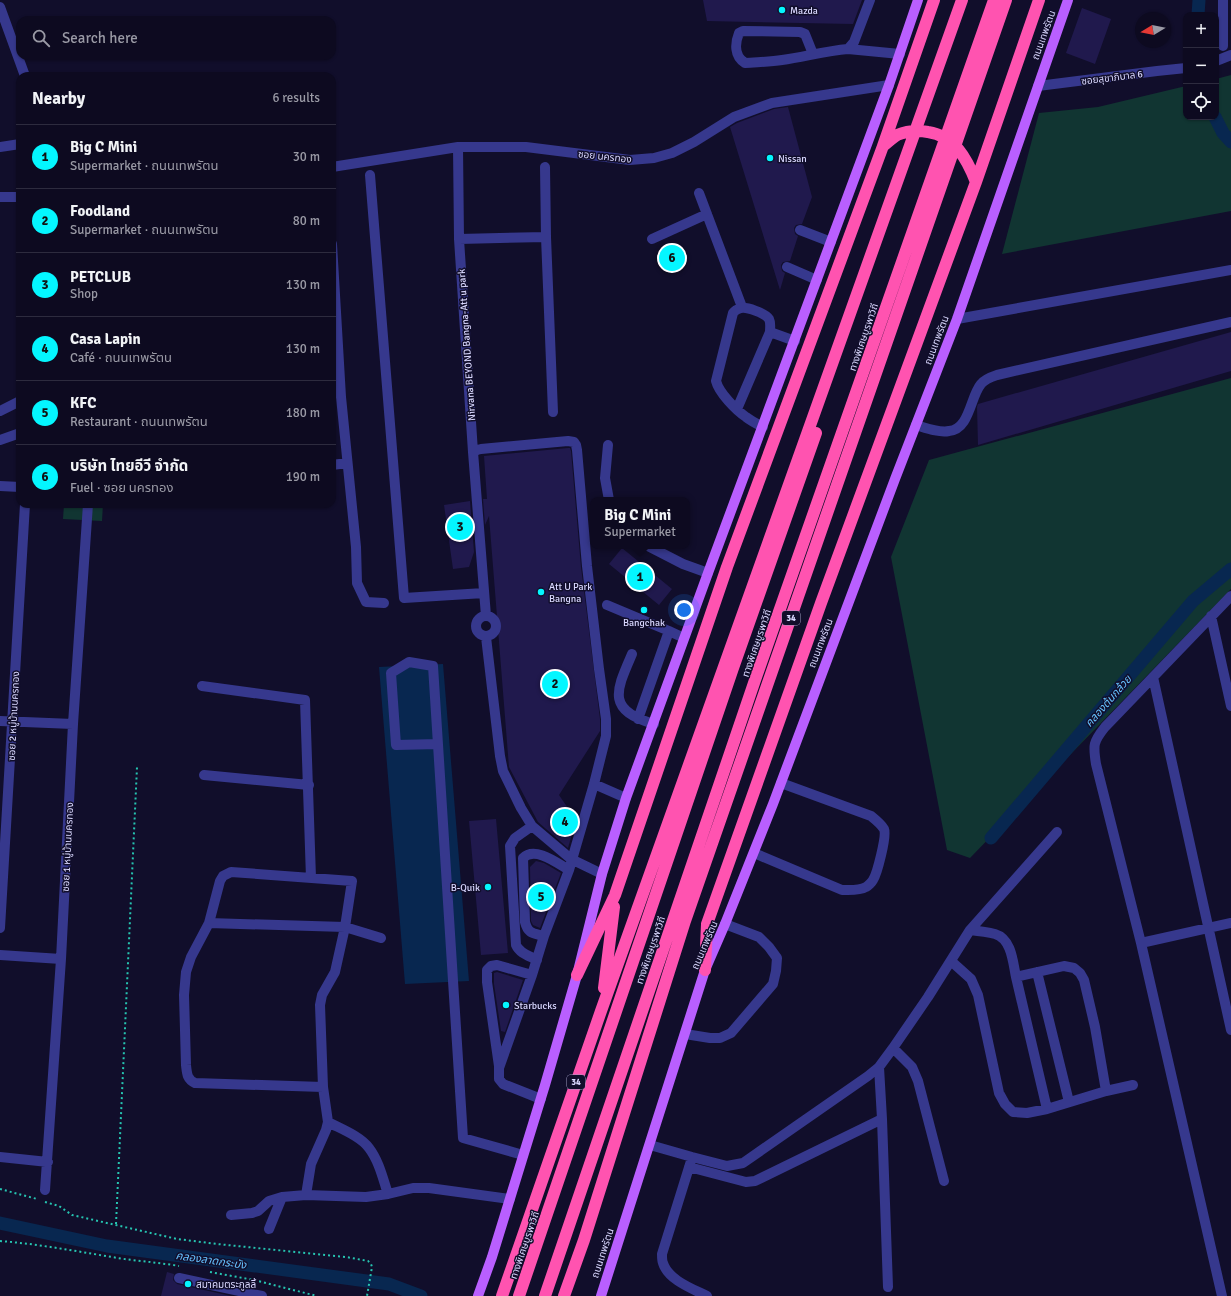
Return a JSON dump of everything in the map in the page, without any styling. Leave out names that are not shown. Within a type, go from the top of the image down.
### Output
[{"type":"highway","points":[[577,975],[615,895],[727,567],[882,146],[934,0]]},
{"type":"highway","name":"34","points":[[502,1296],[601,1011],[962,0]]},
{"type":"highway","name":"ทางพิเศษบูรพาวิถี","points":[[519,1296],[730,676],[968,0]]},
{"type":"highway","name":"ทางพิเศษบูรพาวิถี","points":[[545,1296],[750,695],[994,0]]},
{"type":"highway","name":"34","points":[[564,1296],[584,1240],[685,921],[1006,0]]},
{"type":"highway","points":[[705,970],[708,924],[821,603],[976,182],[1039,0]]},
{"type":"highway","points":[[882,146],[896,136],[907,131],[920,130],[942,136],[952,142],[960,150],[969,164],[976,182]]},
{"type":"highway","points":[[601,1011],[615,895]]},
{"type":"highway","points":[[685,921],[708,924]]},
{"type":"main road","points":[[478,1296],[492,1257],[541,1099],[577,975],[602,874],[626,798],[708,573],[890,85],[918,0]]},
{"type":"main road","name":"ถนนเทพรัตน","points":[[600,1296],[650,1145],[705,970],[726,924],[754,853],[957,319],[1068,0]]},
{"type":"street","points":[[848,49],[854,42],[870,0]]},
{"type":"street","points":[[1223,0],[1223,46]]},
{"type":"street","points":[[0,7],[16,51]]},
{"type":"street","points":[[813,54],[805,34],[800,32],[743,31],[739,33],[736,39],[737,53],[740,60],[744,63],[781,61],[835,50],[848,49],[900,54]]},
{"type":"street","points":[[1219,60],[1231,55]]},
{"type":"street","points":[[19,60],[24,72]]},
{"type":"street","name":"ซอยสุขาภิบาล 6","points":[[1038,86],[1183,68]]},
{"type":"street","name":"ซอย นครทอง","points":[[336,166],[458,147],[526,147],[630,160],[654,158],[672,153],[694,142],[734,117],[772,103],[890,85]]},
{"type":"street","points":[[0,147],[16,145]]},
{"type":"street","name":"Nirvana BEYOND Bangna-Att u park","points":[[458,147],[459,239],[473,452],[486,616]]},
{"type":"street","points":[[545,167],[546,237],[553,412]]},
{"type":"street","points":[[370,175],[404,598],[484,593]]},
{"type":"street","points":[[699,193],[742,307]]},
{"type":"street","points":[[0,197],[16,197]]},
{"type":"street","points":[[652,239],[707,214]]},
{"type":"street","points":[[800,230],[831,242]]},
{"type":"street","points":[[459,239],[546,237]]},
{"type":"street","points":[[787,267],[817,280]]},
{"type":"street","points":[[957,319],[1231,270]]},
{"type":"street","points":[[737,409],[770,332],[771,324],[768,318],[758,311],[742,307],[736,309],[733,313],[716,381],[717,387],[737,409],[746,417],[763,427]]},
{"type":"street","points":[[336,312],[341,397],[356,547],[357,583],[366,602],[384,603]]},
{"type":"street","points":[[916,425],[941,431],[950,431],[959,428],[969,411],[976,392],[981,384],[988,378],[997,375],[1231,322]]},
{"type":"street","points":[[770,332],[795,341]]},
{"type":"street","points":[[0,411],[16,403]]},
{"type":"street","points":[[0,440],[16,434]]},
{"type":"street","points":[[473,452],[481,449],[568,441],[574,442],[576,445],[588,574],[607,728],[604,748],[569,870],[544,936],[532,976],[499,1068]]},
{"type":"street","points":[[608,445],[605,478],[608,497]]},
{"type":"street","points":[[336,464],[347,463]]},
{"type":"street","points":[[0,486],[16,487]]},
{"type":"street","name":"ซอย 2 หมู่บ้านนครทอง","points":[[0,928],[25,508]]},
{"type":"street","name":"ซอย 1 หมู่บ้านนครทอง","points":[[45,1190],[61,959],[73,724],[88,508]]},
{"type":"street","points":[[654,549],[683,564],[708,573]]},
{"type":"street","points":[[1222,1296],[1141,943],[1096,764],[1094,749],[1096,738],[1105,727],[1231,596]]},
{"type":"street","points":[[607,605],[684,638]]},
{"type":"street","points":[[489,616],[494,620],[496,627],[494,633],[486,637],[479,634],[476,628],[477,621],[482,617],[489,616]]},
{"type":"street","points":[[1211,616],[1231,706]]},
{"type":"street","points":[[638,720],[669,631]]},
{"type":"street","points":[[486,637],[501,765],[521,808],[532,826],[571,859],[602,874]]},
{"type":"street","points":[[632,654],[619,684],[618,694],[621,704],[627,713],[638,720],[654,724]]},
{"type":"street","points":[[438,744],[396,745],[391,673],[409,662],[433,666],[438,744],[463,1138],[524,1154]]},
{"type":"street","points":[[1153,677],[1231,1030]]},
{"type":"street","points":[[202,686],[305,700],[312,878]]},
{"type":"street","points":[[0,721],[73,724]]},
{"type":"street","points":[[204,775],[309,785]]},
{"type":"street","points":[[754,853],[842,890],[866,887],[873,880],[885,835],[884,829],[879,823],[871,816],[781,783]]},
{"type":"street","points":[[594,784],[626,798]]},
{"type":"street","points":[[532,826],[515,838],[510,846],[516,945],[519,950],[537,960]]},
{"type":"street","points":[[690,1162],[727,1166],[743,1163],[868,1076],[878,1067],[893,1048],[970,930],[1057,832]]},
{"type":"street","points":[[544,936],[530,932],[526,928],[523,858],[527,854],[536,854],[543,856],[569,870]]},
{"type":"street","points":[[306,1195],[311,1164],[328,1122],[323,1087],[320,1005],[322,995],[335,972],[345,927],[352,881],[231,872],[226,874],[220,881],[209,923],[191,957],[186,972],[184,995],[187,1075],[195,1084],[323,1087]]},
{"type":"street","points":[[209,923],[345,927],[381,938]]},
{"type":"street","points":[[1141,943],[1231,923]]},
{"type":"street","points":[[685,1034],[720,1038],[731,1033],[773,984],[776,971],[776,958],[769,947],[759,938],[726,924]]},
{"type":"street","points":[[970,930],[997,935],[1007,943],[1011,954],[1047,1109]]},
{"type":"street","points":[[0,955],[61,959]]},
{"type":"street","points":[[951,961],[971,979],[978,995],[1000,1093],[1005,1104],[1013,1112],[1027,1113],[1047,1109],[1106,1091],[1133,1085]]},
{"type":"street","points":[[532,976],[497,965],[491,966],[487,970],[487,982],[499,1068],[499,1079],[503,1084],[541,1099]]},
{"type":"street","points":[[1016,977],[1064,966],[1074,968],[1080,973],[1084,980],[1095,1027],[1106,1091]]},
{"type":"street","points":[[1037,972],[1069,1102]]},
{"type":"street","points":[[893,1048],[912,1068],[918,1082],[944,1181]]},
{"type":"street","points":[[878,1067],[882,1119],[888,1287]]},
{"type":"street","points":[[650,1145],[690,1162],[746,1182],[755,1181],[882,1119]]},
{"type":"street","points":[[328,1122],[360,1139],[370,1148],[379,1165],[388,1194]]},
{"type":"street","points":[[0,1157],[48,1162]]},
{"type":"street","points":[[690,1162],[662,1254],[662,1263],[666,1271],[672,1277],[707,1296]]},
{"type":"street","points":[[231,1214],[252,1213],[258,1211],[268,1201],[282,1197],[306,1195],[366,1197],[413,1188],[428,1188],[510,1199]]},
{"type":"street","points":[[269,1229],[282,1197]]},
{"type":"street","points":[[179,1278],[262,1296]]},
{"type":"path","points":[[116,1224],[137,767]]},
{"type":"path","points":[[0,1189],[37,1199]]},
{"type":"path","points":[[44,1201],[59,1206],[72,1215],[177,1239],[346,1257],[368,1261],[372,1267],[367,1296]]},
{"type":"path","points":[[0,1241],[27,1243],[114,1258],[182,1267]]},
{"type":"path","points":[[204,1271],[254,1280],[317,1296]]},
{"type":"green space","points":[[1231,75],[1231,211],[1002,254],[1039,113],[1098,107],[1183,87],[1183,120],[1219,120],[1219,78]]},
{"type":"green space","points":[[1231,378],[1231,589],[970,858],[947,850],[891,557],[929,460]]},
{"type":"green space","points":[[64,508],[103,508],[102,521],[63,519]]},
{"type":"water","points":[[443,664],[469,981],[405,984],[379,667]]},
{"type":"building","name":"Mazda","points":[[703,0],[862,0],[853,24],[707,21]]},
{"type":"building","points":[[1082,8],[1111,19],[1095,64],[1066,53]]},
{"type":"building","name":"Nissan","points":[[788,107],[812,197],[802,224],[796,225],[794,228],[795,234],[798,236],[790,261],[783,262],[781,265],[782,271],[785,273],[780,290],[730,127],[774,109]]},
{"type":"building","points":[[1231,332],[1231,371],[978,445],[978,404]]},
{"type":"building","name":"Att U Park Bangna","points":[[570,448],[581,567],[600,719],[600,731],[559,795],[576,820],[568,848],[538,822],[509,767],[489,516],[485,525],[483,499],[487,499],[484,456]]},
{"type":"building","points":[[470,501],[474,552],[469,567],[453,569],[444,505]]},
{"type":"building","points":[[621,549],[623,549],[672,589],[659,605],[609,564]]},
{"type":"building","name":"B-Quik","points":[[496,819],[508,953],[481,955],[469,821]]},
{"type":"building","points":[[536,861],[544,863],[561,873],[540,928],[533,925],[531,921],[530,867]]},
{"type":"building","name":"Starbucks","points":[[497,972],[523,980],[505,1032],[501,1031],[494,984],[494,973]]},
{"type":"building","points":[[167,1272],[174,1274],[173,1280],[177,1284],[231,1296],[161,1296]]},
{"type":"waterway","name":"คลองต้นกล้วย","points":[[1198,12],[1199,0]]},
{"type":"waterway","name":"คลองต้นกล้วย","points":[[1216,120],[1223,133],[1231,142]]},
{"type":"waterway","name":"คลองต้นกล้วย","points":[[991,838],[1193,601],[1231,569]]},
{"type":"waterway","name":"คลองลาดกระบัง","points":[[0,1223],[107,1246],[389,1284],[421,1296]]},
{"type":"place","name":"Mazda","points":[[782,10]]},
{"type":"place","name":"Nissan","points":[[770,158]]},
{"type":"place","name":"บริษัท ไทยอีวี จำกัด","points":[[672,258]]},
{"type":"place","name":"PETCLUB","points":[[460,527]]},
{"type":"place","name":"Big C Mini","points":[[640,577]]},
{"type":"place","name":"Att U Park Bangna","points":[[541,592]]},
{"type":"place","name":"Bangchak","points":[[644,610]]},
{"type":"place","name":"Foodland","points":[[555,684]]},
{"type":"place","name":"Casa Lapin","points":[[565,822]]},
{"type":"place","name":"B-Quik","points":[[488,887]]},
{"type":"place","name":"KFC","points":[[541,897]]},
{"type":"place","name":"Starbucks","points":[[506,1005]]},
{"type":"place","name":"สมาคมตระกูลลี้","points":[[188,1284]]}]
